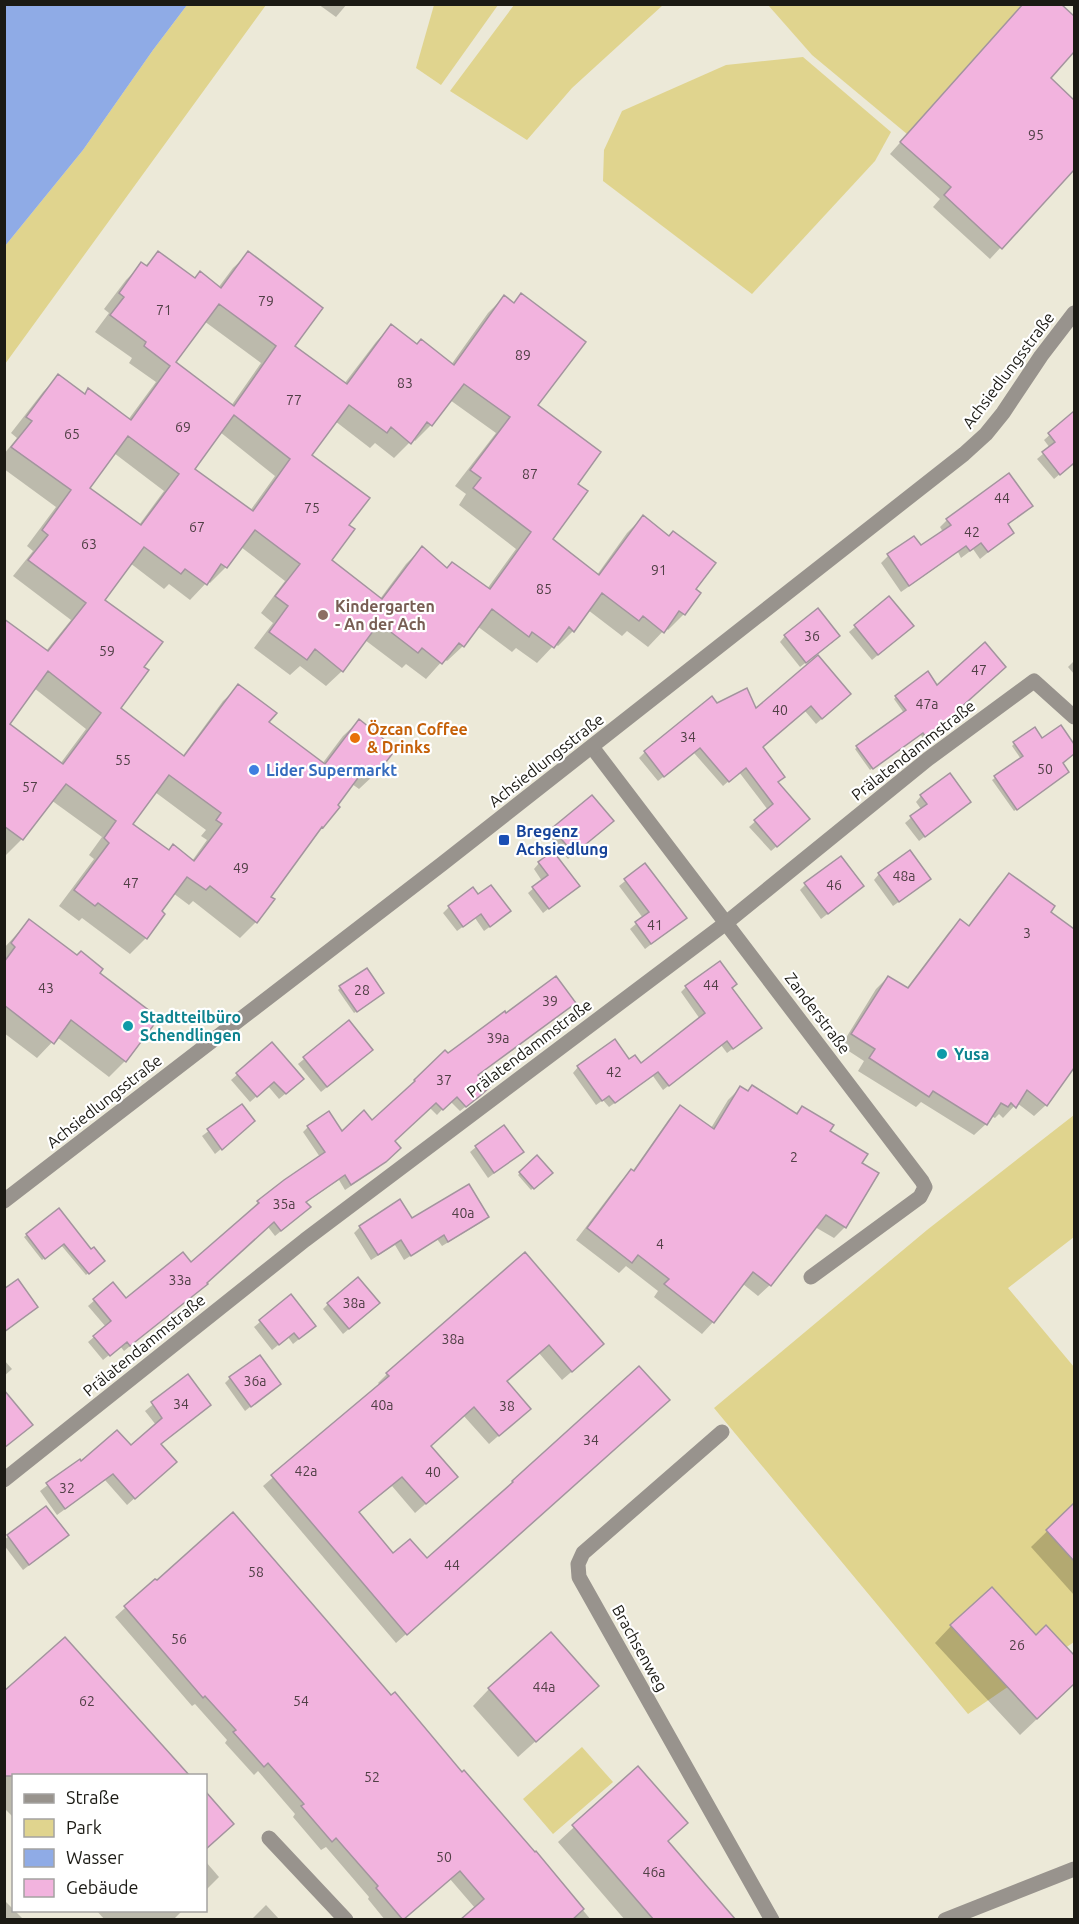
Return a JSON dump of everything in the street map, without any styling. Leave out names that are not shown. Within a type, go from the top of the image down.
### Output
[{"type":"street","name":"Achsiedlungsstraße","points":[[4,1202],[592,747],[964,454],[986,435],[1074,313]]},
{"type":"street","name":"Prälatendammstraße","points":[[4,1480],[305,1240],[726,923],[928,759],[1034,681],[1074,717]]},
{"type":"street","name":"Zanderstraße","points":[[592,747],[798,1016],[925,1187],[920,1197],[811,1277]]},
{"type":"street","name":"Brachsenweg","points":[[722,1432],[583,1553],[578,1564],[579,1577],[772,1920]]},
{"type":"street","points":[[269,1838],[346,1920]]},
{"type":"street","points":[[945,1920],[1074,1869]]},
{"type":"green space","points":[[187,5],[266,5],[5,364],[5,246],[83,150]]},
{"type":"green space","points":[[434,5],[498,5],[441,85],[416,68]]},
{"type":"green space","points":[[514,5],[663,5],[572,88],[527,140],[450,91]]},
{"type":"green space","points":[[768,5],[1022,5],[907,134],[812,55]]},
{"type":"green space","points":[[803,57],[891,132],[875,161],[752,294],[603,181],[604,150],[622,111],[726,65]]},
{"type":"green space","points":[[1074,1115],[1074,1237],[1008,1288],[1074,1367],[1074,1642],[968,1714],[714,1408],[927,1230]]},
{"type":"green space","points":[[582,1747],[613,1782],[553,1834],[523,1799]]},
{"type":"water","points":[[5,4],[187,5],[83,150],[5,246]]},
{"type":"building","points":[[1023,4],[1061,4],[1074,16],[1074,52],[1051,78],[1074,100],[1074,170],[1002,249],[944,195],[951,187],[900,142]]},
{"type":"building","points":[[158,251],[195,278],[200,271],[221,288],[248,251],[323,308],[295,346],[347,384],[391,324],[417,344],[421,339],[454,365],[504,295],[514,303],[521,293],[586,342],[538,405],[601,452],[578,484],[588,491],[553,539],[599,575],[643,515],[669,536],[673,531],[716,563],[696,589],[701,593],[685,615],[679,611],[664,633],[643,616],[639,621],[602,593],[574,632],[569,627],[554,648],[532,632],[529,637],[492,609],[464,647],[459,643],[442,664],[422,648],[418,653],[379,623],[343,672],[315,649],[307,660],[269,632],[288,606],[275,596],[300,564],[255,530],[227,568],[221,564],[207,585],[185,569],[181,574],[144,547],[105,600],[163,642],[144,667],[149,670],[121,708],[184,756],[238,684],[277,713],[269,722],[325,764],[359,719],[396,749],[376,775],[366,767],[338,805],[340,807],[322,827],[271,897],[275,899],[257,923],[210,886],[206,890],[187,877],[162,911],[165,914],[147,939],[98,903],[95,906],[74,890],[109,843],[104,838],[116,821],[66,784],[23,840],[4,826],[4,619],[48,651],[86,603],[28,560],[48,535],[42,530],[71,490],[11,447],[32,421],[26,417],[58,374],[85,394],[88,388],[131,420],[170,366],[144,346],[146,342],[110,315],[124,297],[119,293],[141,262],[147,266]],"holes":[[[219,304],[276,346],[234,406],[176,362]],[[464,384],[510,417],[470,470],[481,478],[473,488],[531,532],[490,589],[452,562],[447,568],[422,546],[382,599],[332,560],[355,529],[349,525],[370,498],[312,455],[349,405],[387,433],[391,427],[411,444],[427,422],[432,426]],[[234,415],[290,459],[253,511],[195,469]],[[128,436],[179,474],[141,525],[90,488]],[[48,671],[101,713],[63,764],[10,724]],[[169,775],[221,813],[216,820],[222,824],[194,861],[173,844],[169,850],[133,824]]]},
{"type":"building","points":[[1074,411],[1074,466],[1073,464],[1060,475],[1042,452],[1055,442],[1048,433]]},
{"type":"building","points":[[1009,473],[1033,506],[1008,524],[1014,533],[988,552],[981,543],[970,551],[966,546],[909,586],[887,554],[914,536],[921,545],[951,525],[946,519]]},
{"type":"building","points":[[889,596],[914,626],[878,655],[854,625]]},
{"type":"building","points":[[818,608],[840,636],[806,663],[784,635]]},
{"type":"building","points":[[985,642],[1006,667],[957,711],[958,713],[926,737],[923,733],[873,769],[856,746],[906,710],[895,696],[928,671],[937,685]]},
{"type":"building","points":[[818,655],[851,694],[822,719],[811,706],[763,747],[785,777],[778,782],[810,819],[777,847],[754,820],[773,804],[746,768],[729,782],[700,748],[664,777],[644,751],[712,696],[717,703],[747,688],[756,708]]},
{"type":"building","points":[[1061,725],[1074,744],[1074,754],[1063,763],[1069,772],[1017,810],[994,776],[1023,756],[1013,742],[1035,727],[1042,738]]},
{"type":"building","points":[[950,773],[971,802],[925,837],[910,816],[927,804],[920,795]]},
{"type":"building","points":[[592,795],[614,821],[574,854],[552,828]]},
{"type":"building","points":[[910,850],[931,879],[899,902],[878,873]]},
{"type":"building","points":[[553,851],[580,886],[549,909],[532,887],[548,875],[538,862]]},
{"type":"building","points":[[841,856],[864,886],[828,914],[804,883]]},
{"type":"building","points":[[645,863],[687,918],[651,944],[635,922],[649,912],[624,879]]},
{"type":"building","points":[[1009,873],[1055,906],[1051,912],[1074,929],[1074,1068],[1047,1106],[1027,1090],[1016,1108],[1011,1103],[1008,1107],[1001,1103],[987,1125],[933,1091],[929,1097],[869,1058],[875,1049],[851,1034],[888,976],[908,988],[960,919],[969,926]]},
{"type":"building","points":[[491,885],[511,911],[490,927],[481,914],[463,927],[448,906],[473,887],[478,894]]},
{"type":"building","points":[[29,919],[77,955],[81,951],[103,969],[100,973],[159,1018],[126,1062],[71,1020],[54,1044],[4,1005],[4,962],[15,947],[11,943]]},
{"type":"building","points":[[720,961],[737,984],[732,988],[762,1028],[733,1049],[727,1041],[669,1086],[658,1072],[615,1103],[609,1096],[602,1101],[577,1066],[615,1039],[629,1059],[635,1055],[641,1063],[705,1013],[685,986]]},
{"type":"building","points":[[367,968],[384,993],[357,1012],[339,986]]},
{"type":"building","points":[[556,976],[576,1003],[478,1075],[490,1087],[466,1107],[457,1097],[443,1110],[436,1103],[395,1141],[401,1148],[386,1162],[351,1185],[345,1175],[306,1202],[311,1207],[281,1231],[274,1222],[208,1284],[130,1346],[127,1342],[110,1356],[93,1336],[111,1321],[93,1299],[113,1282],[126,1298],[183,1252],[191,1262],[259,1203],[257,1201],[325,1152],[307,1126],[329,1111],[342,1131],[364,1110],[372,1120],[445,1050],[448,1053]]},
{"type":"building","points":[[349,1020],[373,1050],[327,1087],[303,1057]]},
{"type":"building","points":[[272,1042],[304,1079],[286,1094],[274,1082],[257,1097],[236,1073]]},
{"type":"building","points":[[752,1085],[797,1114],[802,1106],[834,1125],[830,1131],[868,1154],[862,1163],[879,1173],[846,1228],[826,1215],[771,1286],[753,1272],[714,1323],[664,1284],[669,1279],[638,1255],[632,1263],[587,1228],[631,1169],[634,1171],[680,1105],[714,1129],[740,1086],[748,1091]]},
{"type":"building","points":[[242,1104],[255,1121],[222,1150],[207,1129]]},
{"type":"building","points":[[504,1125],[524,1152],[494,1173],[475,1146]]},
{"type":"building","points":[[537,1155],[553,1173],[534,1189],[519,1172]]},
{"type":"building","points":[[469,1184],[489,1217],[448,1242],[444,1235],[411,1256],[401,1240],[378,1255],[359,1226],[400,1199],[412,1218]]},
{"type":"building","points":[[59,1208],[91,1249],[94,1247],[105,1261],[89,1274],[64,1244],[45,1259],[26,1234]]},
{"type":"building","points":[[525,1252],[604,1344],[572,1372],[549,1345],[507,1381],[531,1409],[499,1436],[474,1407],[431,1446],[458,1477],[426,1504],[402,1477],[359,1512],[393,1553],[410,1539],[427,1558],[639,1366],[670,1400],[407,1635],[271,1475],[389,1376],[386,1373]]},
{"type":"building","points":[[358,1277],[380,1303],[349,1329],[327,1303]]},
{"type":"building","points":[[18,1279],[38,1307],[4,1332],[4,1289]]},
{"type":"building","points":[[291,1294],[316,1326],[299,1339],[294,1333],[279,1345],[259,1320]]},
{"type":"building","points":[[260,1355],[281,1384],[251,1407],[229,1377]]},
{"type":"building","points":[[188,1374],[211,1405],[161,1444],[177,1462],[135,1499],[113,1474],[65,1509],[46,1483],[80,1459],[81,1461],[117,1430],[131,1445],[162,1418],[151,1402]]},
{"type":"building","points":[[4,1390],[33,1425],[4,1448]]},
{"type":"building","points":[[1074,1503],[1074,1561],[1046,1530]]},
{"type":"building","points":[[46,1506],[69,1535],[29,1565],[7,1535]]},
{"type":"building","points":[[233,1512],[391,1695],[395,1692],[462,1772],[464,1770],[536,1851],[584,1909],[572,1920],[460,1920],[484,1899],[460,1871],[403,1920],[376,1888],[378,1886],[336,1838],[332,1842],[301,1806],[304,1804],[268,1763],[264,1767],[233,1732],[236,1730],[205,1696],[203,1698],[124,1606],[155,1579],[157,1580]]},
{"type":"building","points":[[992,1587],[1036,1635],[1046,1625],[1074,1655],[1074,1684],[1037,1719],[950,1625]]},
{"type":"building","points":[[551,1632],[599,1686],[536,1742],[488,1688]]},
{"type":"building","points":[[65,1637],[188,1774],[12,1774],[12,1776],[4,1776],[4,1691]]},
{"type":"building","points":[[638,1766],[688,1823],[668,1841],[736,1920],[654,1920],[572,1825]]},
{"type":"building","points":[[207,1793],[234,1824],[207,1848]]},
{"type":"place","name":"Kindergarten - An der Ach","points":[[323,615]]},
{"type":"place","name":"Özcan Coffee & Drinks","points":[[355,738]]},
{"type":"place","name":"Lider Supermarkt","points":[[254,770]]},
{"type":"place","name":"Bregenz Achsiedlung","points":[[504,840]]},
{"type":"place","name":"Stadtteilbüro Schendlingen","points":[[128,1026]]},
{"type":"place","name":"Yusa","points":[[942,1054]]}]
